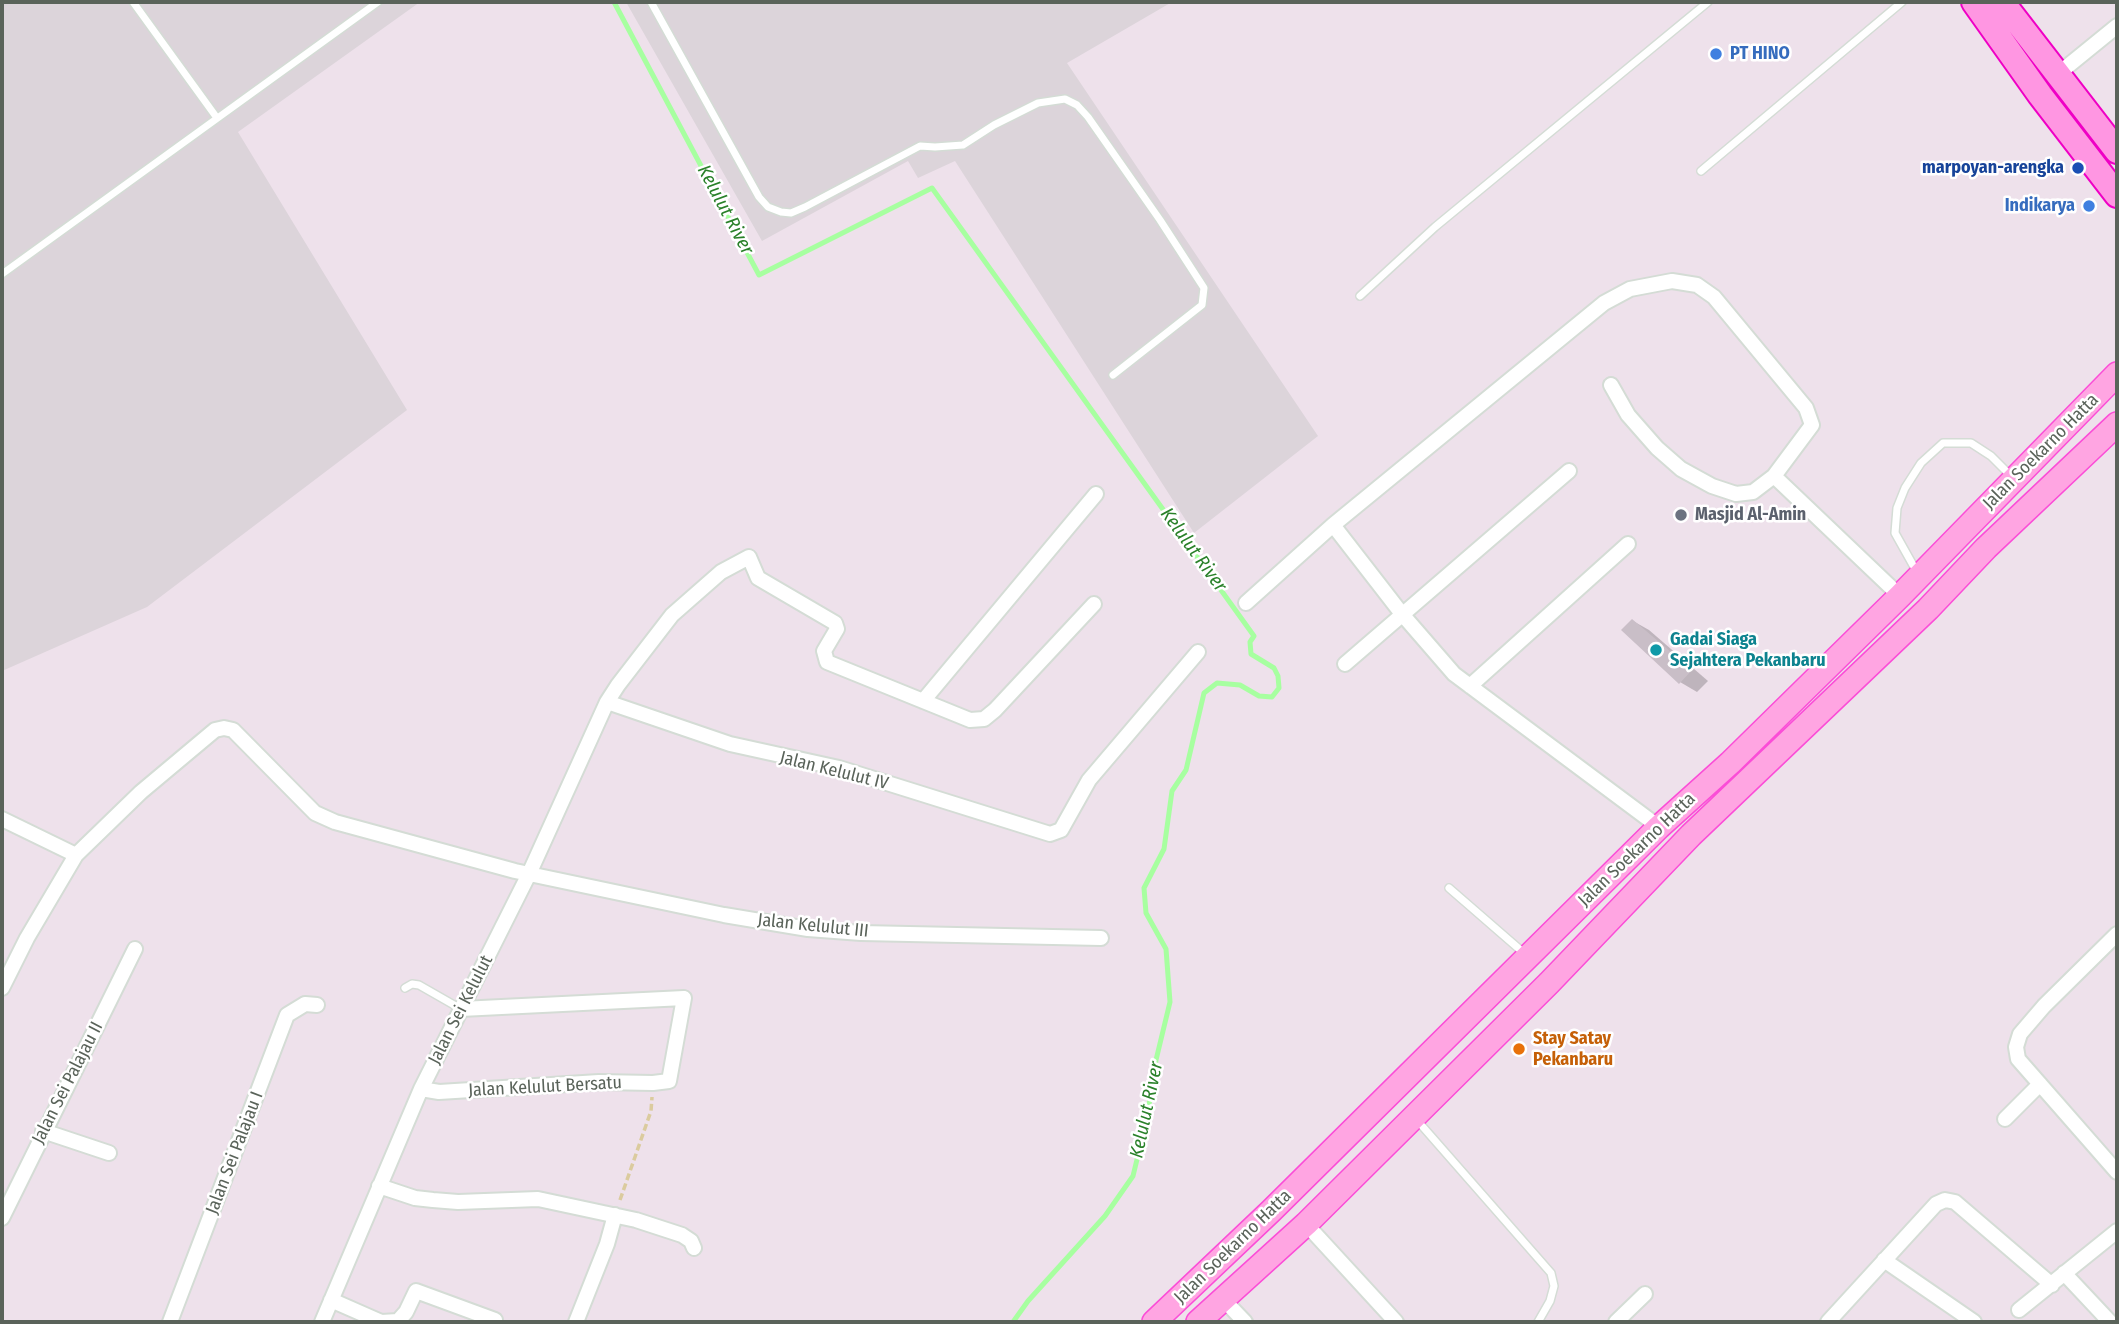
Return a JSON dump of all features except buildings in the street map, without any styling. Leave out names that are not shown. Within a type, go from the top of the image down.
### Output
[{"type":"highway","points":[[1974,2],[2040,95],[2117,195]]},
{"type":"highway","points":[[2002,2],[2117,151]]},
{"type":"main road","name":"Jalan Soekarno Hatta","points":[[1154,1322],[1209,1272],[1659,827],[1730,762],[1899,596],[2117,374]]},
{"type":"main road","name":"Jalan Soekarno Hatta","points":[[1198,1322],[1306,1224],[1692,835],[2117,424]]},
{"type":"main road","points":[[1479,1005],[1503,1028]]},
{"type":"street","points":[[2059,74],[2117,26]]},
{"type":"street","points":[[1246,603],[1333,525],[1604,303],[1630,289],[1672,281],[1697,285],[1714,297],[1806,408],[1812,425],[1774,476],[1754,492],[1736,494],[1712,486],[1681,469],[1657,448],[1628,415],[1611,385]]},
{"type":"street","points":[[1345,664],[1569,471]]},
{"type":"street","points":[[1774,476],[1899,596]]},
{"type":"street","points":[[1094,604],[984,719],[970,720],[923,701],[1096,494]]},
{"type":"street","points":[[1333,525],[1402,614],[1454,674],[1659,827]]},
{"type":"street","points":[[1470,686],[1628,544]]},
{"type":"street","name":"Jalan Sei Kelulut","points":[[322,1322],[421,1089],[529,874],[607,702],[672,615],[721,572],[749,557],[758,578],[835,623],[836,629],[824,650],[827,662],[923,701]]},
{"type":"street","name":"Jalan Kelulut IV","points":[[607,702],[730,744],[839,768],[1050,834],[1061,830],[1089,780],[1198,652]]},
{"type":"street","name":"Jalan Kelulut III","points":[[76,855],[141,792],[215,730],[224,728],[233,730],[315,813],[481,863],[724,915],[808,929],[861,933],[1101,937]]},
{"type":"street","points":[[2,818],[76,855],[27,938],[2,988]]},
{"type":"street","points":[[2117,934],[2044,1006],[2020,1034],[2016,1047],[2018,1059],[2117,1172]]},
{"type":"street","name":"Jalan Sei Palajau II","points":[[2,1218],[135,950]]},
{"type":"street","name":"Jalan Kelulut Bersatu","points":[[421,1089],[439,1092],[599,1082],[669,1081],[684,998],[461,1009]]},
{"type":"street","name":"Jalan Sei Palajau I","points":[[170,1322],[287,1015],[305,1004],[317,1005]]},
{"type":"street","points":[[2005,1119],[2040,1084]]},
{"type":"street","points":[[43,1131],[108,1153]]},
{"type":"street","points":[[379,1186],[415,1198],[458,1202],[538,1199],[615,1215],[682,1235],[691,1241],[694,1248]]},
{"type":"street","points":[[1828,1322],[1936,1204],[1945,1200],[1955,1202],[2052,1285]]},
{"type":"street","points":[[576,1322],[607,1244],[615,1215]]},
{"type":"street","points":[[1306,1224],[1396,1322]]},
{"type":"street","points":[[2019,1310],[2117,1231]]},
{"type":"street","points":[[1884,1260],[1974,1322]]},
{"type":"street","points":[[2064,1273],[2110,1322]]},
{"type":"street","points":[[331,1300],[381,1322],[398,1321],[406,1312],[415,1291],[495,1320]]},
{"type":"street","points":[[1616,1322],[1645,1294]]},
{"type":"street","points":[[1223,1299],[1245,1322]]},
{"type":"lane","points":[[133,2],[217,118]]},
{"type":"lane","points":[[2,274],[379,2]]},
{"type":"lane","points":[[651,2],[760,197],[768,207],[780,212],[791,213],[805,207],[920,146],[963,145],[994,125],[1038,103],[1065,99],[1077,105],[1112,151],[1204,288],[1202,305],[1113,375]]},
{"type":"lane","points":[[1360,296],[1435,227],[1708,2]]},
{"type":"lane","points":[[1701,171],[1902,2]]},
{"type":"lane","points":[[1919,576],[1895,533],[1897,508],[1905,488],[1921,463],[1943,443],[1971,443],[1991,456],[2015,479]]},
{"type":"lane","points":[[1448,888],[1528,957]]},
{"type":"lane","points":[[405,988],[412,984],[419,985],[461,1009]]},
{"type":"lane","points":[[1413,1116],[1551,1273],[1554,1286],[1550,1301],[1538,1322]]},
{"type":"path","points":[[615,1215],[651,1111],[653,1083]]},
{"type":"shaded area","points":[[2,2],[420,2],[238,132],[407,410],[147,607],[2,671]]},
{"type":"shaded area","points":[[626,2],[1172,2],[1067,63],[1318,436],[1194,533],[955,161],[918,178],[908,161],[762,241]]},
{"type":"waterway","name":"Kelulut River","points":[[614,2],[759,275],[932,188],[1254,636],[1250,642],[1251,654],[1274,668],[1278,676],[1279,688],[1272,697],[1259,696],[1240,685],[1217,683],[1204,693],[1186,770],[1172,791],[1164,849],[1144,888],[1146,913],[1166,949],[1170,1002],[1133,1176],[1105,1216],[1028,1301],[1013,1322]]},
{"type":"place","name":"PT HINO","points":[[1716,54]]},
{"type":"place","name":"marpoyan-arengka","points":[[2078,168]]},
{"type":"place","name":"Indikarya","points":[[2089,206]]},
{"type":"place","name":"Masjid Al-Amin","points":[[1681,515]]},
{"type":"place","name":"Gadai Siaga Sejahtera Pekanbaru","points":[[1656,650]]},
{"type":"place","name":"Stay Satay Pekanbaru","points":[[1519,1049]]}]
